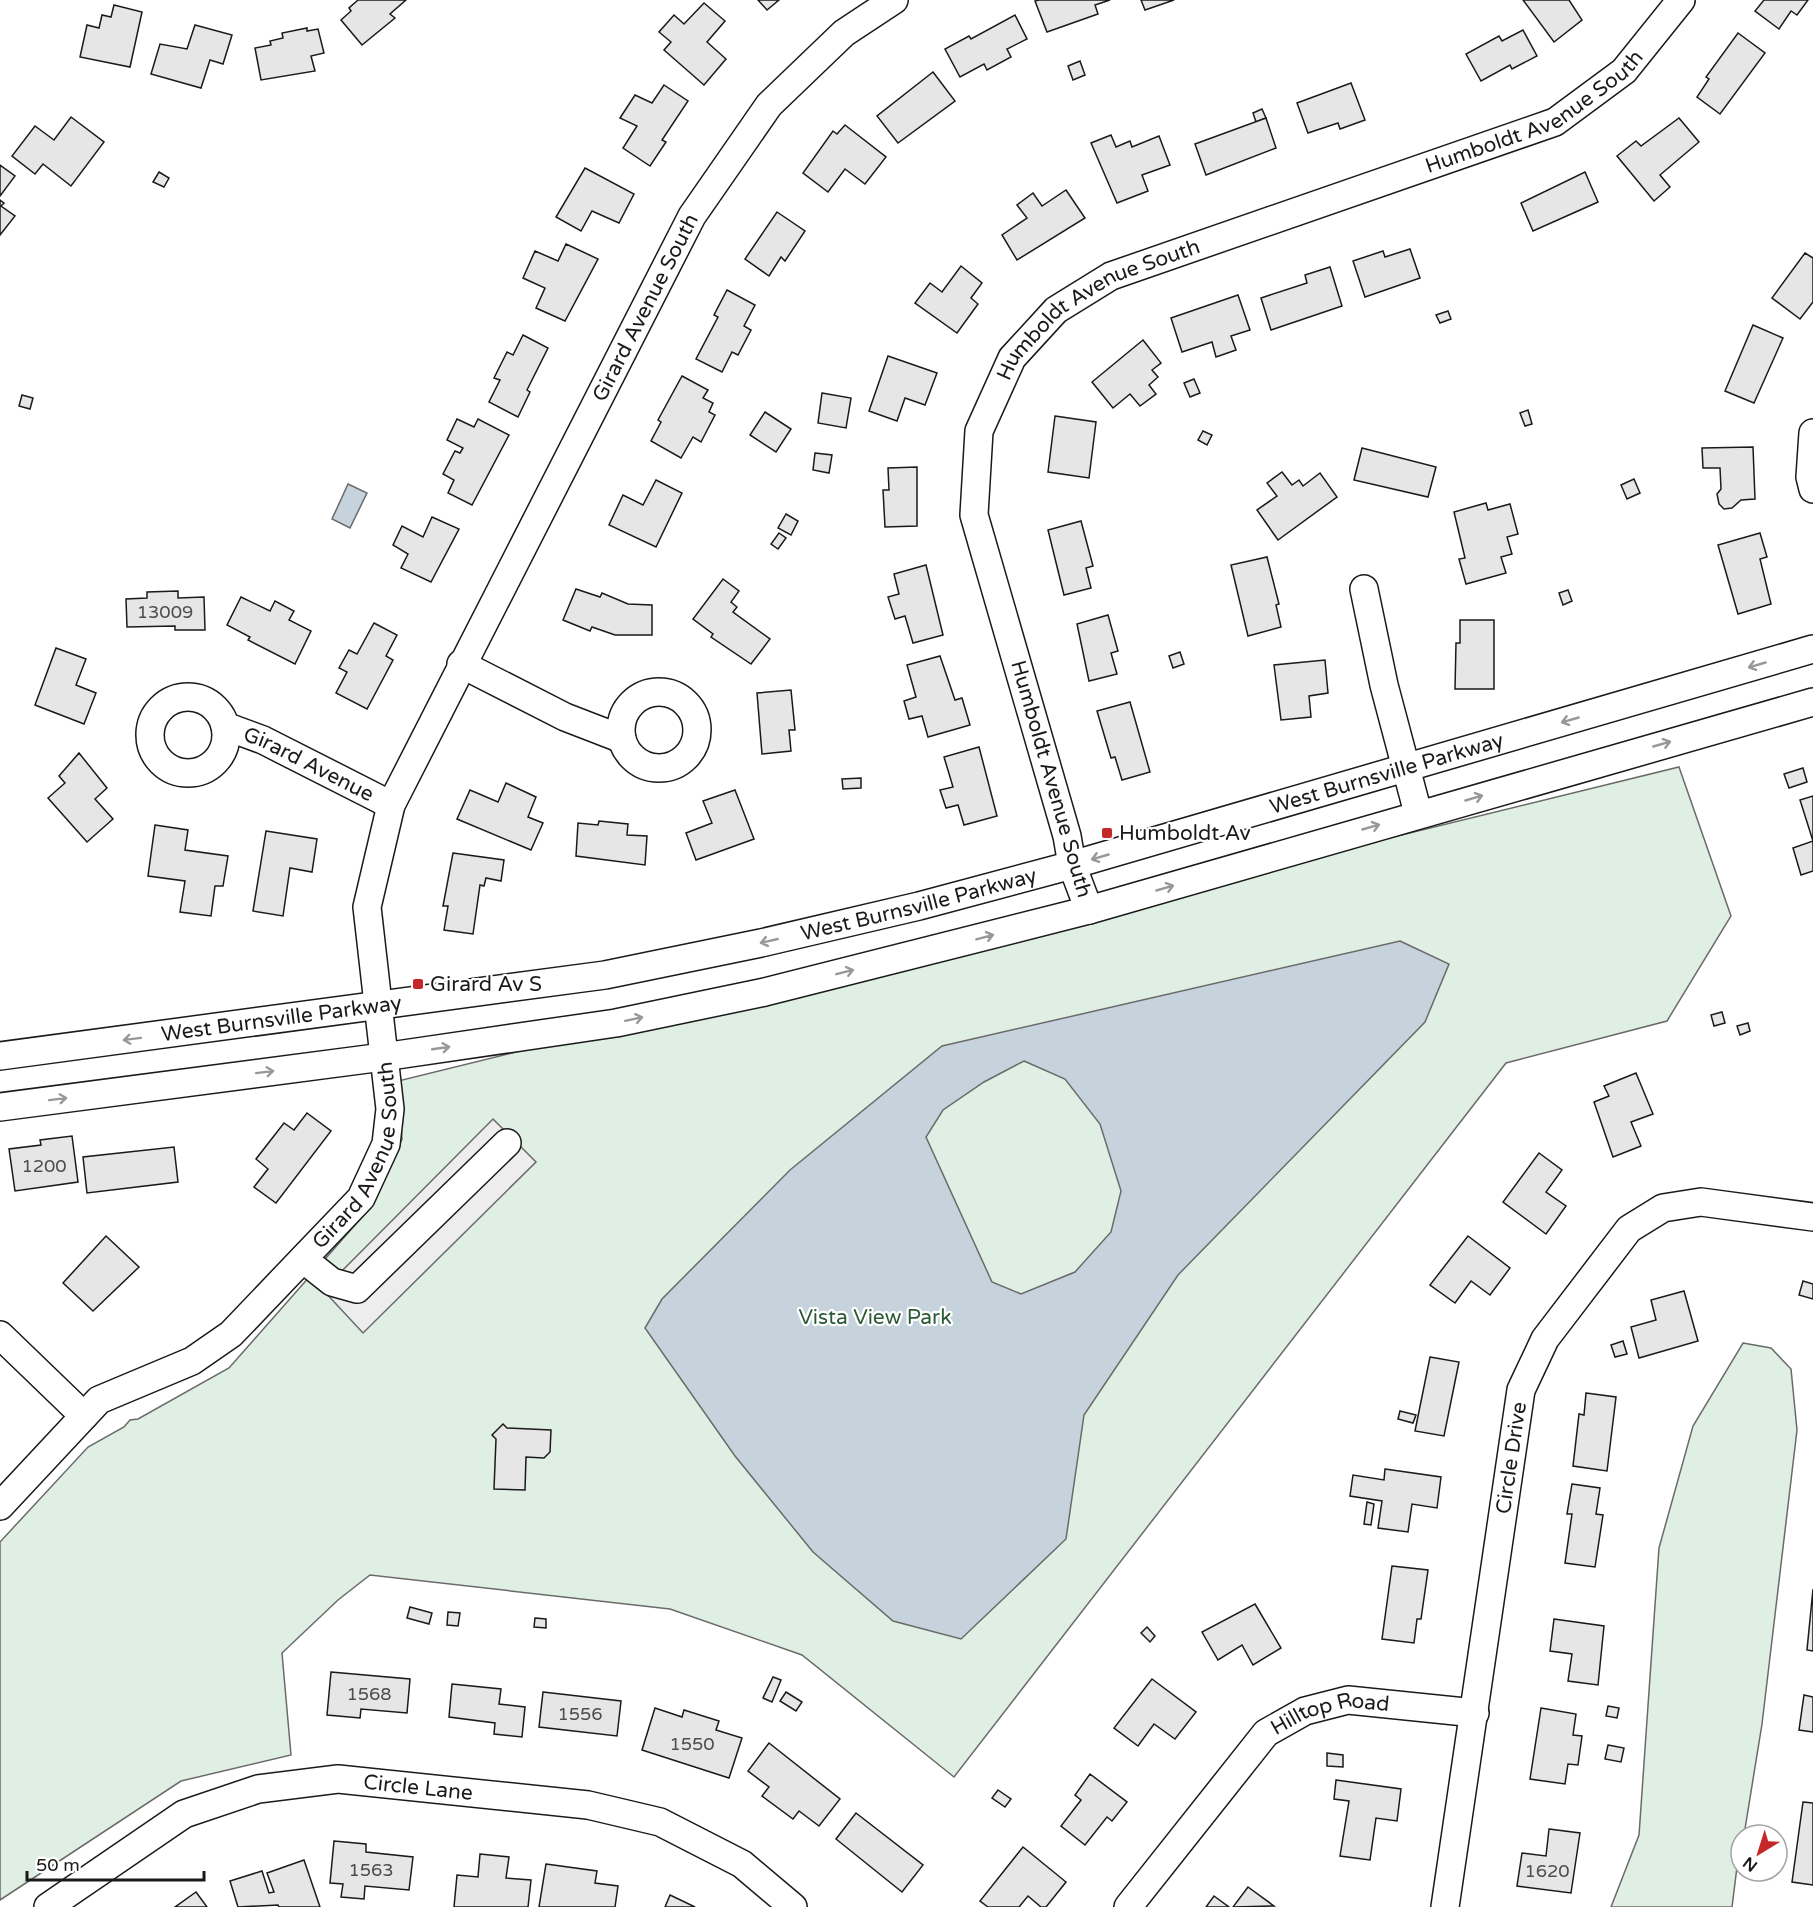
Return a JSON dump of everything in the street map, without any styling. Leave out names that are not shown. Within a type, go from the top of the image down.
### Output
[{"type":"street","name":"Girard Avenue South","points":[[0,1506],[99,1400],[192,1361],[231,1334],[361,1198],[386,1144],[390,1109],[367,907],[391,805],[461,664],[692,216],[769,105],[844,33],[894,0]]},
{"type":"street","name":"Humboldt Avenue South","points":[[1089,910],[1072,865],[1067,836],[974,515],[979,431],[1012,358],[1056,310],[1111,276],[1555,122],[1624,71],[1681,0]]},
{"type":"street","points":[[1813,433],[1810,477],[1813,489]]},
{"type":"street","points":[[1364,589],[1384,685],[1418,813]]},
{"type":"street","name":"West Burnsville Parkway","points":[[0,1056],[605,975],[761,943],[919,906],[1072,865],[1813,649]]},
{"type":"street","points":[[461,664],[565,717],[622,739]]},
{"type":"street","points":[[0,1107],[383,1057],[616,1023],[754,994],[1089,910],[1418,813],[1813,702]]},
{"type":"street","name":"Girard Avenue","points":[[225,726],[263,740],[391,805]]},
{"type":"street","points":[[303,1258],[332,1282],[357,1289],[507,1143]]},
{"type":"street","name":"Circle Drive","points":[[1445,1907],[1521,1390],[1545,1339],[1629,1230],[1663,1209],[1701,1202],[1813,1217]]},
{"type":"street","points":[[0,1335],[84,1416]]},
{"type":"street","name":"Hilltop Road","points":[[1128,1907],[1266,1733],[1305,1711],[1348,1700],[1475,1713]]},
{"type":"street","name":"Circle Lane","points":[[48,1907],[184,1814],[258,1789],[338,1779],[588,1805],[660,1822],[742,1864],[793,1907]]},
{"type":"green space","name":"Vista View Park","points":[[1679,767],[1731,916],[1667,1021],[1506,1063],[954,1777],[802,1655],[670,1609],[370,1575],[338,1600],[282,1653],[291,1755],[181,1781],[0,1900],[0,1542],[88,1447],[124,1427],[130,1420],[138,1419],[229,1368],[370,1208],[402,1139],[398,1081]]},
{"type":"green space","points":[[1743,1343],[1771,1348],[1791,1369],[1797,1430],[1762,1724],[1746,1823],[1729,1823],[1729,1883],[1735,1883],[1732,1907],[1611,1907],[1639,1835],[1659,1548],[1693,1426]]},
{"type":"shaded area","points":[[348,484],[367,493],[350,528],[332,519]]},
{"type":"shaded area","points":[[1400,941],[1449,964],[1425,1022],[1178,1275],[1084,1415],[1066,1539],[961,1639],[893,1621],[813,1552],[735,1456],[645,1328],[662,1299],[790,1170],[942,1046]],"holes":[[[1024,1061],[1065,1079],[1100,1124],[1121,1191],[1111,1232],[1075,1272],[1021,1294],[992,1282],[926,1137],[943,1110],[984,1082]]]},
{"type":"shaded area","points":[[493,1119],[536,1162],[363,1333],[323,1290]]},
{"type":"building","points":[[358,0],[406,0],[390,14],[395,18],[362,45],[341,20]]},
{"type":"building","points":[[758,0],[779,0],[767,10]]},
{"type":"building","points":[[1110,0],[1095,5],[1098,14],[1047,32],[1035,1]]},
{"type":"building","points":[[1141,0],[1174,0],[1145,10]]},
{"type":"building","points":[[1523,0],[1569,0],[1582,20],[1554,42]]},
{"type":"building","points":[[1764,0],[1808,0],[1797,15],[1791,11],[1779,29],[1755,11]]},
{"type":"building","points":[[704,3],[725,21],[707,42],[726,59],[704,85],[664,50],[671,42],[659,32],[674,15],[684,24]]},
{"type":"building","points":[[114,5],[142,12],[130,67],[80,57],[87,25],[99,28],[102,15],[111,17]]},
{"type":"building","points":[[1015,15],[1027,39],[1007,49],[1011,57],[987,70],[984,64],[960,77],[945,49],[969,36],[971,39]]},
{"type":"building","points":[[195,25],[232,35],[223,64],[210,60],[201,88],[151,74],[160,44],[187,49]]},
{"type":"building","points":[[307,28],[307,31],[318,29],[324,53],[311,56],[315,71],[261,80],[255,48],[271,45],[270,41],[283,38],[282,33]]},
{"type":"building","points":[[1523,30],[1537,56],[1512,69],[1510,65],[1481,81],[1466,54],[1499,36],[1502,41]]},
{"type":"building","points":[[1738,33],[1765,53],[1720,114],[1697,97],[1709,79],[1706,77]]},
{"type":"building","points":[[1080,61],[1085,75],[1073,80],[1068,66]]},
{"type":"building","points":[[933,72],[955,101],[898,143],[877,116]]},
{"type":"building","points":[[1351,83],[1365,120],[1340,129],[1338,123],[1308,133],[1297,103]]},
{"type":"building","points":[[664,85],[688,101],[662,140],[666,142],[650,166],[623,148],[637,126],[620,118],[635,95],[652,103]]},
{"type":"building","points":[[1262,109],[1266,118],[1256,122],[1253,113]]},
{"type":"building","points":[[71,117],[104,142],[71,186],[43,164],[35,174],[12,156],[35,126],[54,140]]},
{"type":"building","points":[[1266,118],[1276,148],[1206,175],[1195,144]]},
{"type":"building","points":[[1679,118],[1699,142],[1660,175],[1670,187],[1654,201],[1617,156],[1636,141],[1641,146]]},
{"type":"building","points":[[845,125],[886,157],[865,184],[845,169],[828,192],[803,173],[833,131],[837,134]]},
{"type":"building","points":[[1111,135],[1116,147],[1130,141],[1132,147],[1159,136],[1170,165],[1142,175],[1148,191],[1117,203],[1091,143]]},
{"type":"building","points":[[0,165],[15,176],[0,196]]},
{"type":"building","points":[[585,168],[634,194],[619,223],[592,211],[581,231],[556,217]]},
{"type":"building","points":[[159,172],[169,178],[164,187],[153,182]]},
{"type":"building","points":[[1585,172],[1598,202],[1533,231],[1521,203]]},
{"type":"building","points":[[1066,190],[1085,218],[1017,260],[1002,235],[1027,218],[1017,205],[1033,193],[1042,206]]},
{"type":"building","points":[[0,200],[4,203],[1,206],[15,216],[0,235]]},
{"type":"building","points":[[777,212],[805,231],[785,261],[781,257],[769,276],[745,259]]},
{"type":"building","points":[[566,244],[598,259],[565,321],[536,308],[545,288],[523,278],[535,251],[558,261]]},
{"type":"building","points":[[1410,249],[1420,278],[1365,297],[1353,261],[1383,251],[1385,257]]},
{"type":"building","points":[[1805,253],[1813,258],[1813,302],[1800,319],[1772,298]]},
{"type":"building","points":[[961,266],[982,283],[971,298],[978,304],[957,333],[915,303],[930,283],[942,292]]},
{"type":"building","points":[[1330,267],[1342,306],[1271,330],[1261,298],[1307,283],[1305,275]]},
{"type":"building","points":[[727,290],[755,305],[744,326],[751,330],[738,355],[732,352],[722,372],[696,359],[718,317],[714,315]]},
{"type":"building","points":[[1238,295],[1250,330],[1231,336],[1236,350],[1216,357],[1212,342],[1182,352],[1171,318]]},
{"type":"building","points":[[1448,311],[1451,319],[1440,323],[1436,315]]},
{"type":"building","points":[[1753,325],[1783,338],[1754,403],[1725,391]]},
{"type":"building","points":[[523,335],[548,348],[527,390],[530,392],[518,417],[489,402],[500,380],[494,378],[507,352],[513,355]]},
{"type":"building","points":[[1143,340],[1161,363],[1152,370],[1158,377],[1149,385],[1156,394],[1140,406],[1130,394],[1113,408],[1092,382]]},
{"type":"building","points":[[888,356],[937,373],[925,405],[905,398],[897,421],[869,411]]},
{"type":"building","points":[[682,376],[708,390],[703,398],[713,403],[709,412],[715,415],[701,442],[693,437],[681,458],[651,441],[661,422],[658,420]]},
{"type":"building","points":[[1194,379],[1200,393],[1190,397],[1184,383]]},
{"type":"building","points":[[822,393],[851,398],[846,428],[818,423]]},
{"type":"building","points":[[22,395],[33,398],[30,409],[19,406]]},
{"type":"building","points":[[1528,410],[1532,424],[1525,426],[1520,413]]},
{"type":"building","points":[[765,412],[791,429],[776,452],[750,435]]},
{"type":"building","points":[[1055,416],[1096,422],[1089,478],[1048,472]]},
{"type":"building","points":[[457,419],[474,427],[478,419],[509,435],[472,505],[448,493],[454,480],[443,474],[455,451],[460,453],[463,448],[447,440]]},
{"type":"building","points":[[1203,431],[1212,435],[1207,445],[1198,440]]},
{"type":"building","points":[[1753,447],[1755,499],[1741,500],[1732,508],[1724,509],[1719,504],[1717,494],[1721,489],[1720,468],[1703,468],[1702,448]]},
{"type":"building","points":[[1362,448],[1436,467],[1428,497],[1354,480]]},
{"type":"building","points":[[815,453],[832,455],[829,473],[813,470]]},
{"type":"building","points":[[917,467],[917,526],[885,527],[883,490],[889,490],[888,468]]},
{"type":"building","points":[[1282,472],[1292,485],[1299,480],[1303,486],[1320,473],[1337,497],[1278,540],[1257,510],[1277,496],[1267,483]]},
{"type":"building","points":[[1634,479],[1640,493],[1627,499],[1621,485]]},
{"type":"building","points":[[656,480],[682,493],[656,547],[609,525],[623,495],[643,505]]},
{"type":"building","points":[[1486,503],[1488,510],[1510,504],[1518,534],[1507,537],[1512,554],[1501,557],[1506,573],[1466,584],[1459,559],[1465,558],[1454,512]]},
{"type":"building","points":[[786,514],[798,521],[791,535],[778,528]]},
{"type":"building","points":[[432,517],[459,529],[431,582],[401,568],[408,554],[393,545],[402,526],[423,537]]},
{"type":"building","points":[[1081,521],[1093,566],[1086,568],[1091,588],[1064,595],[1048,530]]},
{"type":"building","points":[[779,533],[786,538],[778,549],[771,544]]},
{"type":"building","points":[[1760,533],[1767,557],[1760,559],[1771,604],[1738,614],[1718,545]]},
{"type":"building","points":[[1267,557],[1279,604],[1276,605],[1281,627],[1248,636],[1231,565]]},
{"type":"building","points":[[926,565],[943,635],[913,643],[905,616],[895,619],[888,597],[899,594],[894,574]]},
{"type":"building","points":[[723,579],[739,591],[731,602],[737,607],[733,612],[770,639],[751,664],[711,637],[713,634],[693,619]]},
{"type":"building","points":[[576,589],[600,597],[602,593],[628,604],[652,605],[652,635],[615,635],[592,627],[590,631],[563,620]]},
{"type":"building","points":[[1568,590],[1572,601],[1563,605],[1559,593]]},
{"type":"building","points":[[178,591],[178,598],[204,597],[205,630],[175,630],[175,626],[127,627],[126,599],[147,598],[147,592]]},
{"type":"building","points":[[241,597],[270,611],[275,601],[294,611],[289,620],[311,631],[295,664],[248,640],[250,637],[227,625]]},
{"type":"building","points":[[1108,615],[1118,651],[1111,653],[1117,674],[1089,681],[1077,624]]},
{"type":"building","points":[[1460,620],[1494,620],[1494,689],[1455,689],[1456,643],[1460,643]]},
{"type":"building","points":[[374,623],[397,635],[386,656],[393,660],[367,709],[336,693],[347,672],[339,668],[349,650],[357,654]]},
{"type":"building","points":[[56,648],[86,659],[76,685],[96,693],[84,724],[35,705]]},
{"type":"building","points":[[1180,652],[1184,664],[1173,668],[1169,656]]},
{"type":"building","points":[[940,656],[955,700],[962,698],[970,725],[928,737],[922,716],[909,719],[904,701],[916,697],[907,665]]},
{"type":"building","points":[[1325,660],[1328,693],[1309,696],[1311,717],[1281,720],[1274,665]]},
{"type":"building","points":[[791,690],[795,730],[789,730],[791,751],[762,754],[757,693]]},
{"type":"building","points":[[1130,702],[1150,772],[1122,780],[1115,757],[1111,758],[1097,711]]},
{"type":"building","points":[[979,747],[997,816],[964,825],[958,805],[946,808],[940,790],[953,787],[944,757]]},
{"type":"building","points":[[79,753],[107,788],[95,799],[113,819],[87,842],[48,798],[65,783],[59,776]]},
{"type":"building","points":[[1803,768],[1807,782],[1789,788],[1784,774]]},
{"type":"building","points":[[861,778],[861,788],[843,789],[842,779]]},
{"type":"building","points":[[506,783],[536,797],[528,817],[543,823],[531,850],[457,819],[470,790],[498,802]]},
{"type":"building","points":[[735,790],[754,839],[696,860],[686,833],[712,823],[703,801]]},
{"type":"building","points":[[1813,796],[1813,841],[1800,800]]},
{"type":"building","points":[[599,821],[628,824],[627,835],[647,836],[645,865],[576,856],[578,823],[598,825]]},
{"type":"building","points":[[155,825],[188,830],[185,850],[228,856],[223,886],[215,886],[211,916],[180,912],[185,881],[148,876]]},
{"type":"building","points":[[266,831],[317,839],[312,872],[290,868],[283,916],[253,911]]},
{"type":"building","points":[[1813,841],[1813,871],[1801,875],[1793,848]]},
{"type":"building","points":[[453,853],[504,860],[501,881],[486,878],[484,886],[480,885],[473,934],[444,930],[448,906],[443,906]]},
{"type":"building","points":[[1722,1012],[1725,1023],[1714,1026],[1711,1015]]},
{"type":"building","points":[[1748,1023],[1750,1031],[1740,1035],[1737,1026]]},
{"type":"building","points":[[1636,1073],[1653,1114],[1631,1122],[1641,1146],[1613,1157],[1594,1102],[1609,1096],[1604,1086]]},
{"type":"building","points":[[307,1113],[331,1131],[276,1203],[254,1187],[268,1169],[256,1159],[284,1123],[294,1130]]},
{"type":"building","points":[[72,1136],[78,1182],[15,1191],[9,1149],[41,1145],[40,1140]]},
{"type":"building","points":[[174,1147],[178,1182],[87,1193],[83,1157]]},
{"type":"building","points":[[1539,1153],[1562,1170],[1546,1192],[1566,1206],[1546,1234],[1503,1202]]},
{"type":"building","points":[[106,1236],[139,1267],[93,1311],[63,1283]]},
{"type":"building","points":[[1468,1236],[1510,1268],[1490,1295],[1471,1281],[1455,1303],[1430,1285]]},
{"type":"building","points":[[1803,1281],[1813,1284],[1813,1299],[1799,1295]]},
{"type":"building","points":[[1684,1291],[1698,1341],[1639,1358],[1631,1327],[1656,1320],[1651,1300]]},
{"type":"building","points":[[1623,1341],[1627,1354],[1615,1357],[1611,1345]]},
{"type":"building","points":[[1430,1357],[1459,1362],[1444,1436],[1415,1431]]},
{"type":"building","points":[[1586,1393],[1616,1397],[1607,1471],[1573,1466],[1579,1414],[1584,1415]]},
{"type":"building","points":[[1400,1411],[1416,1415],[1413,1423],[1398,1419]]},
{"type":"building","points":[[503,1424],[507,1428],[551,1430],[550,1452],[544,1458],[526,1457],[525,1490],[494,1489],[496,1439],[492,1435]]},
{"type":"building","points":[[1385,1469],[1441,1477],[1437,1508],[1412,1504],[1408,1532],[1378,1528],[1382,1501],[1350,1496],[1353,1475],[1384,1480]]},
{"type":"building","points":[[1572,1484],[1600,1488],[1596,1514],[1603,1515],[1595,1567],[1565,1563],[1572,1514],[1567,1514]]},
{"type":"building","points":[[1367,1502],[1374,1504],[1371,1525],[1364,1524]]},
{"type":"building","points":[[1392,1566],[1428,1570],[1421,1619],[1417,1619],[1414,1643],[1382,1639]]},
{"type":"building","points":[[1813,1589],[1813,1651],[1807,1650]]},
{"type":"building","points":[[1255,1604],[1281,1648],[1253,1665],[1242,1645],[1218,1660],[1202,1632]]},
{"type":"building","points":[[410,1607],[432,1613],[429,1624],[407,1618]]},
{"type":"building","points":[[448,1612],[460,1613],[458,1626],[447,1625]]},
{"type":"building","points":[[535,1618],[546,1619],[546,1628],[534,1627]]},
{"type":"building","points":[[1554,1619],[1604,1626],[1598,1685],[1568,1681],[1572,1654],[1550,1651]]},
{"type":"building","points":[[1147,1627],[1155,1636],[1150,1642],[1141,1633]]},
{"type":"building","points":[[331,1672],[410,1679],[407,1713],[361,1709],[360,1718],[327,1715]]},
{"type":"building","points":[[773,1677],[781,1680],[772,1702],[763,1698]]},
{"type":"building","points":[[1152,1679],[1196,1712],[1175,1739],[1154,1724],[1138,1746],[1114,1728]]},
{"type":"building","points":[[452,1684],[501,1689],[499,1704],[525,1707],[522,1737],[494,1734],[495,1723],[449,1717]]},
{"type":"building","points":[[543,1692],[621,1701],[617,1736],[539,1727]]},
{"type":"building","points":[[786,1692],[802,1702],[796,1711],[780,1701]]},
{"type":"building","points":[[1804,1695],[1813,1697],[1813,1732],[1799,1730]]},
{"type":"building","points":[[1608,1706],[1619,1708],[1617,1718],[1606,1716]]},
{"type":"building","points":[[655,1708],[682,1717],[684,1710],[719,1721],[716,1730],[742,1738],[729,1778],[642,1750]]},
{"type":"building","points":[[1541,1708],[1576,1714],[1573,1735],[1582,1736],[1578,1765],[1568,1764],[1565,1784],[1530,1779]]},
{"type":"building","points":[[769,1743],[840,1799],[819,1826],[799,1811],[793,1819],[762,1796],[769,1787],[748,1771]]},
{"type":"building","points":[[1608,1745],[1624,1748],[1621,1762],[1605,1759]]},
{"type":"building","points":[[1327,1753],[1343,1755],[1343,1767],[1327,1766]]},
{"type":"building","points":[[1090,1774],[1127,1802],[1112,1821],[1107,1817],[1085,1845],[1061,1826],[1081,1800],[1075,1795]]},
{"type":"building","points":[[1336,1780],[1401,1789],[1397,1821],[1376,1818],[1370,1860],[1340,1856],[1349,1801],[1334,1799]]},
{"type":"building","points":[[998,1790],[1011,1799],[1005,1807],[992,1798]]},
{"type":"building","points":[[1803,1802],[1813,1803],[1813,1885],[1792,1882]]},
{"type":"building","points":[[856,1813],[923,1865],[902,1892],[836,1839]]},
{"type":"building","points":[[1549,1829],[1580,1833],[1571,1893],[1517,1886],[1522,1853],[1546,1856]]},
{"type":"building","points":[[334,1841],[366,1844],[366,1852],[413,1857],[409,1890],[365,1886],[364,1899],[341,1897],[343,1884],[330,1883]]},
{"type":"building","points":[[1023,1847],[1066,1882],[1046,1907],[1041,1907],[1028,1896],[1019,1907],[988,1907],[980,1901]]},
{"type":"building","points":[[480,1854],[509,1857],[506,1878],[531,1880],[528,1907],[454,1907],[457,1875],[478,1877]]},
{"type":"building","points":[[304,1860],[320,1907],[279,1907],[278,1905],[238,1907],[230,1881],[262,1871],[269,1893],[274,1892],[267,1873]]},
{"type":"building","points":[[546,1864],[597,1871],[595,1883],[618,1886],[615,1907],[539,1907]]},
{"type":"building","points":[[1248,1887],[1274,1906],[1233,1907]]},
{"type":"building","points":[[196,1892],[207,1907],[175,1907]]},
{"type":"building","points":[[670,1895],[695,1907],[665,1907]]},
{"type":"building","points":[[1214,1896],[1229,1907],[1206,1907]]},
{"type":"place","name":"Humboldt Av","points":[[1107,833]]},
{"type":"place","name":"Girard Av S","points":[[418,984]]}]
